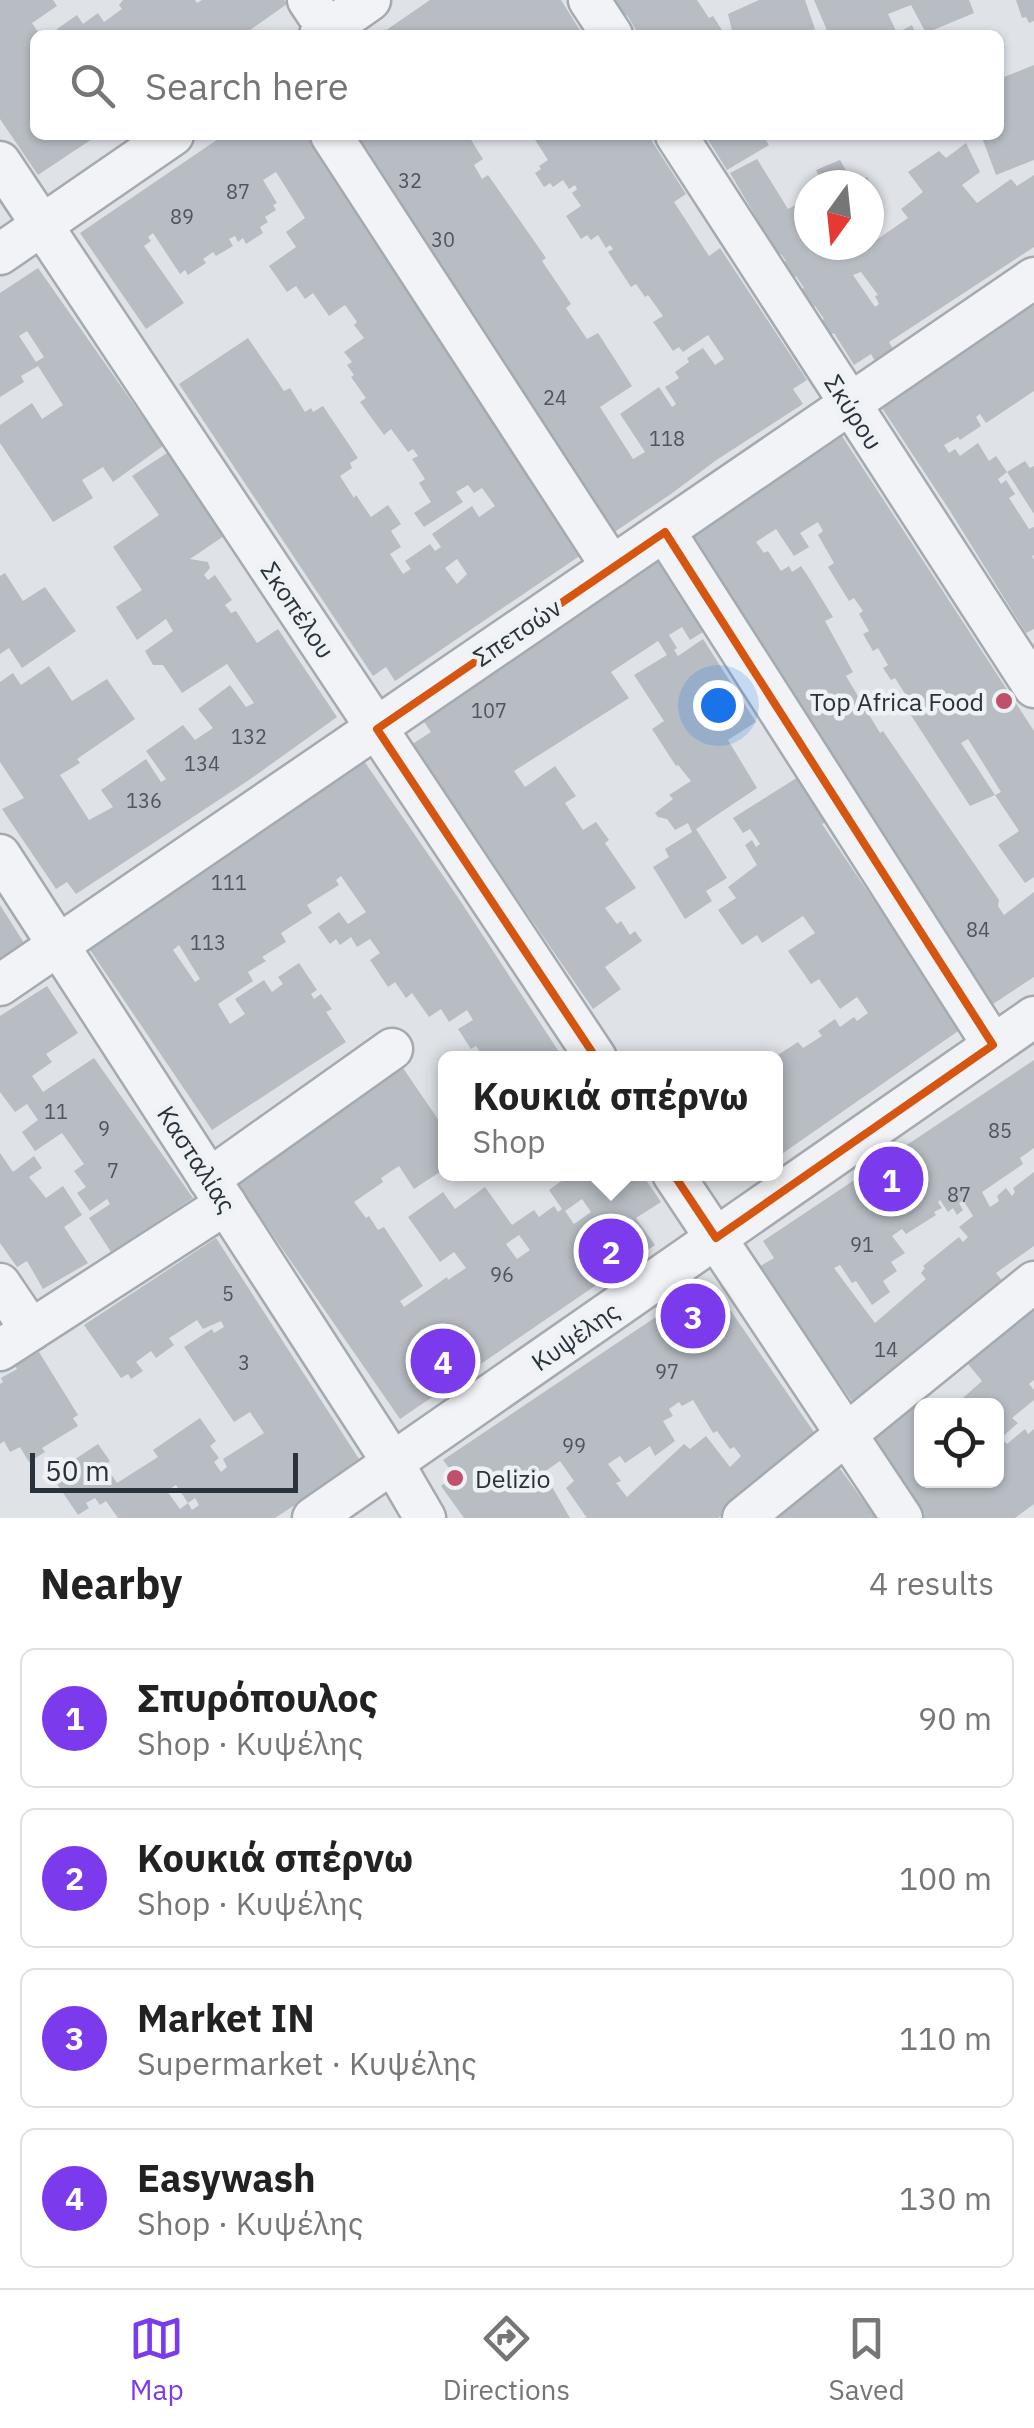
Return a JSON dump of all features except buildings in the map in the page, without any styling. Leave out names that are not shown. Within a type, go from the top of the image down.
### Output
[{"type":"street","points":[[319,22],[370,0]]},
{"type":"street","points":[[589,0],[609,30]]},
{"type":"street","points":[[0,254],[166,140]]},
{"type":"street","points":[[334,140],[612,567]]},
{"type":"street","name":"Σκύρου","points":[[679,140],[849,405],[1023,647],[1034,688]]},
{"type":"street","name":"Σκοπέλου","points":[[0,162],[591,1051]]},
{"type":"street","name":"Σπετσών","points":[[0,985],[1034,278]]},
{"type":"street","points":[[664,532],[994,1045]]},
{"type":"street","name":"Κασταλίας","points":[[0,855],[425,1518]]},
{"type":"street","name":"Κυψέλης","points":[[313,1518],[1034,1017]]},
{"type":"street","points":[[0,1284],[15,1340],[218,1191],[392,1048]]},
{"type":"street","points":[[678,1181],[902,1518]]},
{"type":"street","points":[[743,1518],[1034,1282]]},
{"type":"highlighted area","points":[[665,532],[993,1045],[716,1238],[377,729]]},
{"type":"place","name":"Top Africa Food","points":[[1004,701]]},
{"type":"place","name":"Σπυρόπουλος","points":[[891,1179]]},
{"type":"place","name":"Κουκιά σπέρνω","points":[[611,1251]]},
{"type":"place","name":"Market IN","points":[[693,1316]]},
{"type":"place","name":"Easywash","points":[[443,1361]]},
{"type":"place","name":"Delizio","points":[[455,1478]]}]
